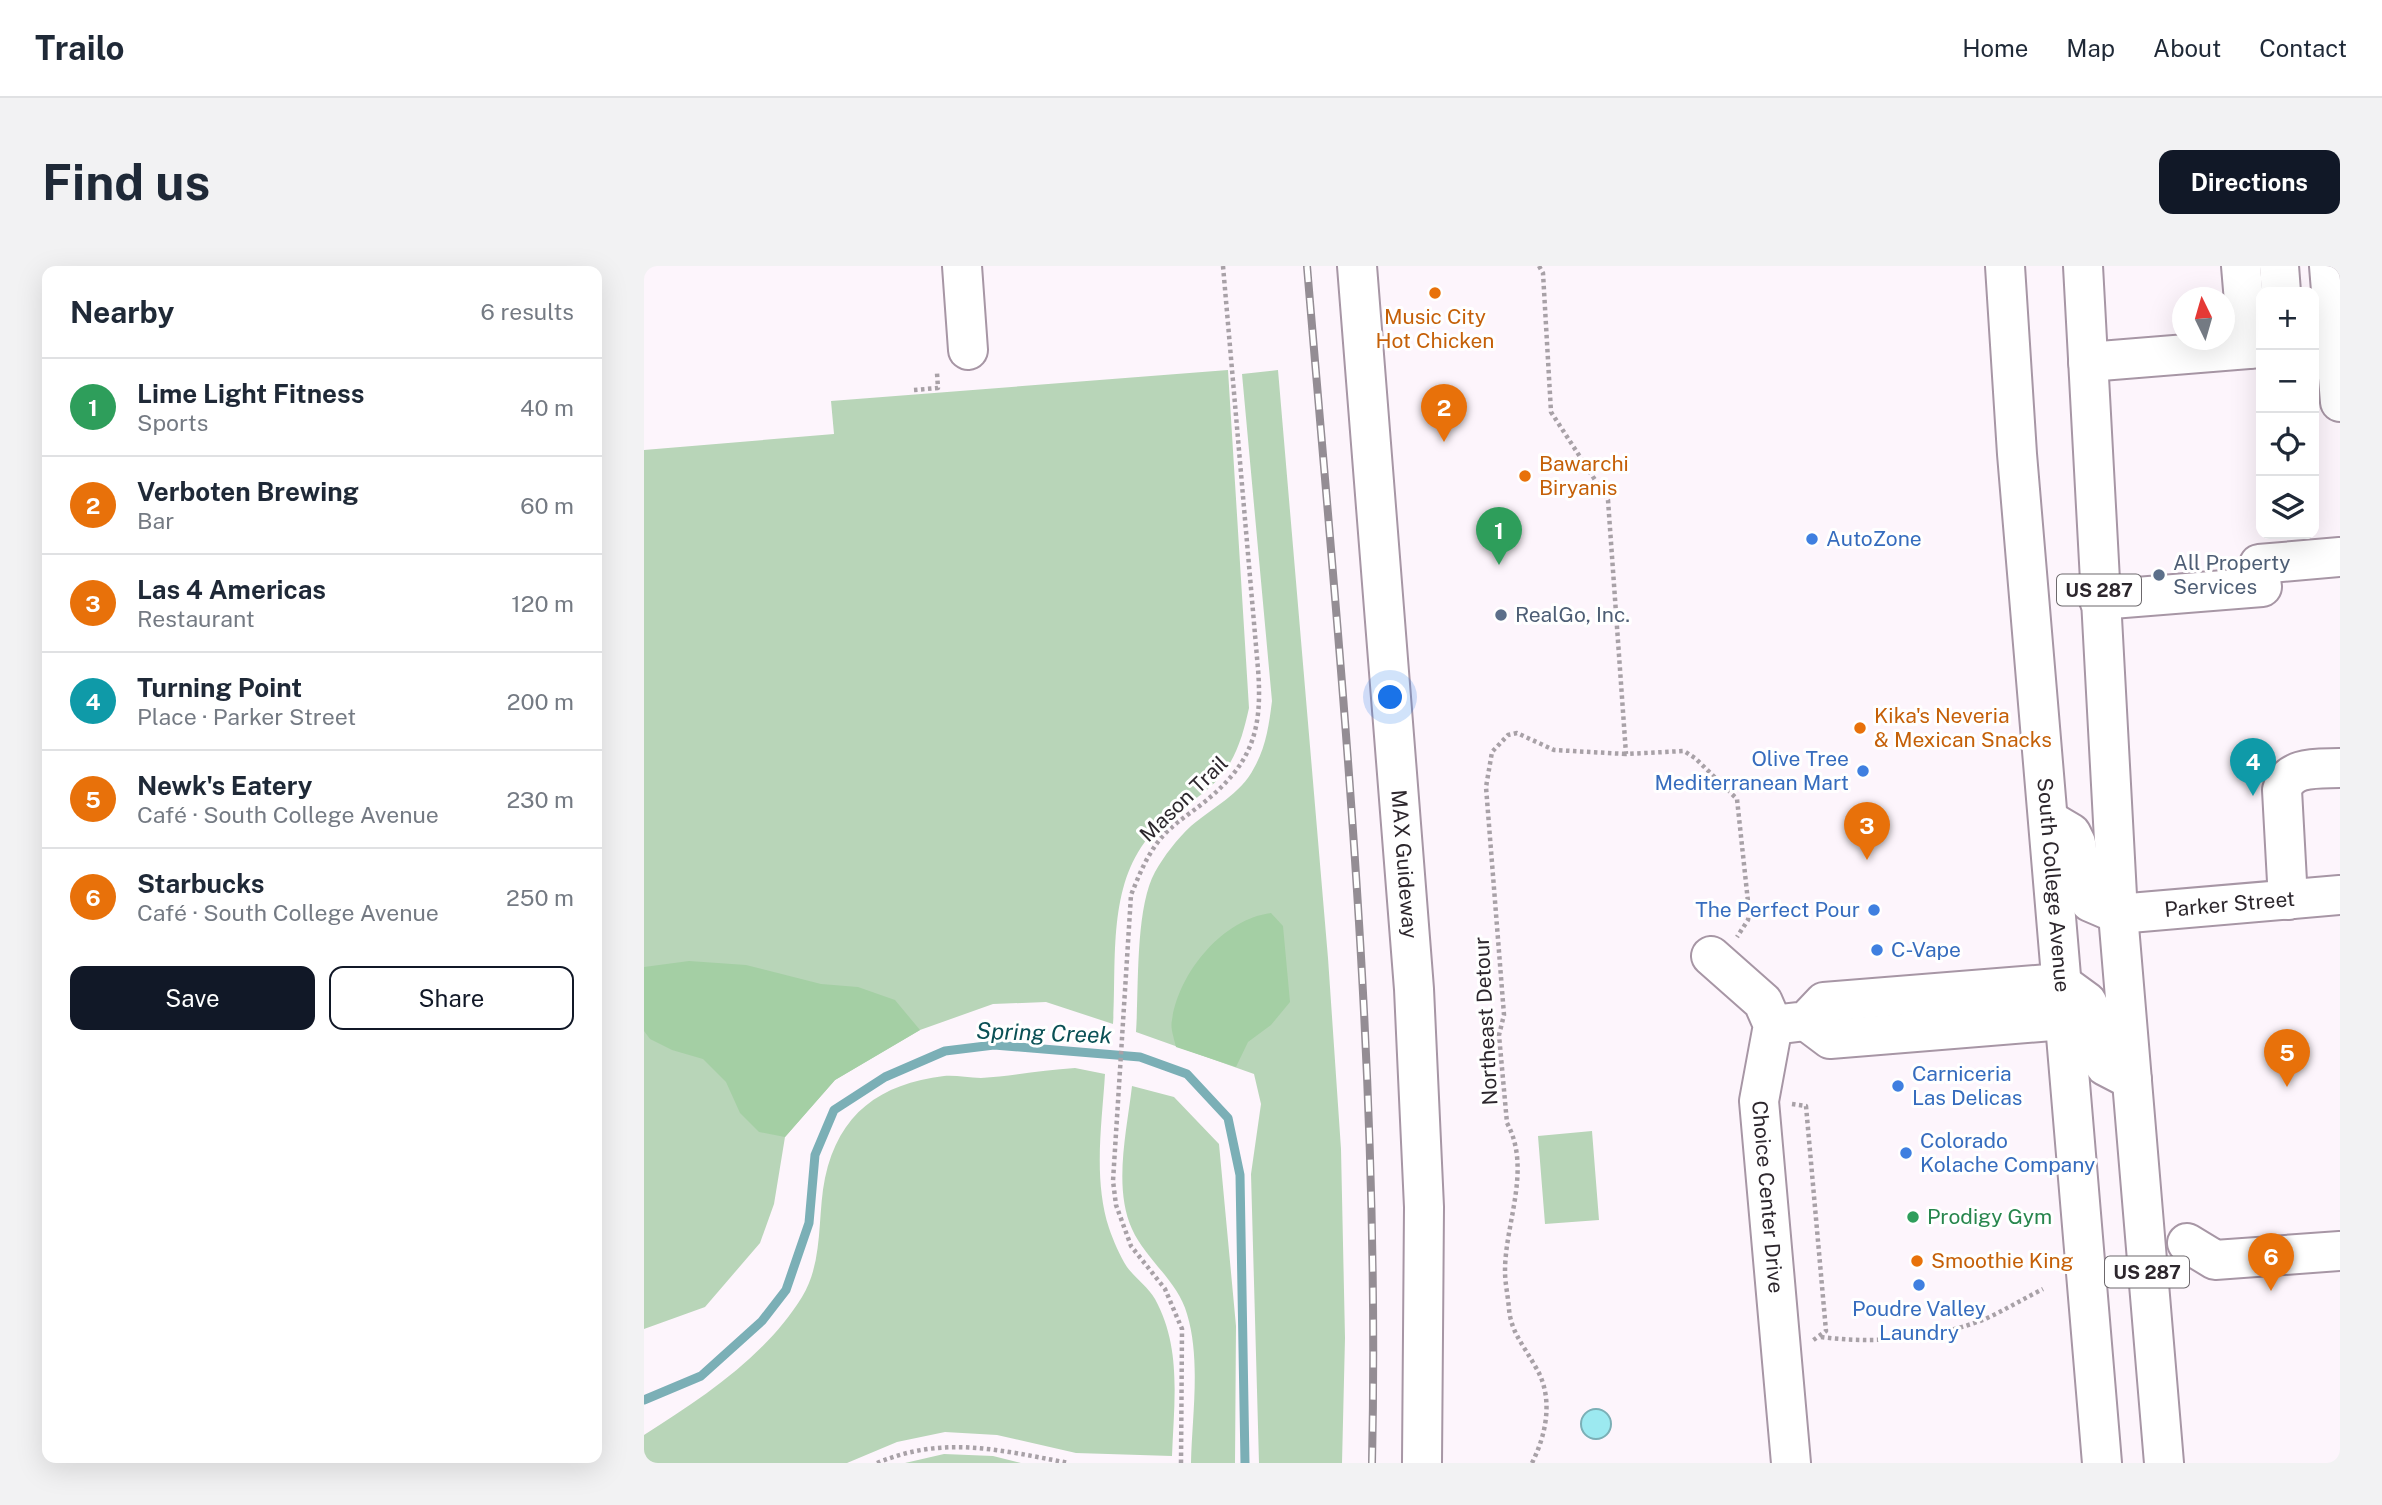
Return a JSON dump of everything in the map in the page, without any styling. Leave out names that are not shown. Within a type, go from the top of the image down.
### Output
[{"type":"main road","points":[[962,266],[968,350]]},
{"type":"main road","name":"MAX Guideway","points":[[1357,266],[1414,989],[1424,1208],[1422,1463]]},
{"type":"main road","name":"South College Avenue","points":[[2005,266],[2017,454],[2102,1463]]},
{"type":"main road","name":"US 287","points":[[2082,266],[2118,914],[2164,1463]]},
{"type":"main road","points":[[2088,362],[2254,348],[2241,266]]},
{"type":"main road","points":[[2279,266],[2281,287]]},
{"type":"main road","points":[[2329,266],[2324,342],[2340,402]]},
{"type":"main road","points":[[2099,600],[2262,587],[2259,564],[2340,557]]},
{"type":"main road","points":[[2288,900],[2282,790],[2284,782],[2298,771],[2340,768]]},
{"type":"main road","points":[[2049,820],[2071,833],[2077,842],[2083,890],[2090,902],[2118,914]]},
{"type":"main road","name":"Parker Street","points":[[2118,914],[2340,895]]},
{"type":"main road","points":[[1720,951],[1763,1002],[1789,1023],[1830,1039],[2063,1001],[2087,1002],[2092,1013],[2100,1057],[2105,1066],[2132,1080]]},
{"type":"main road","name":"Choice Center Drive","points":[[1789,1023],[1759,1101],[1791,1463]]},
{"type":"main road","points":[[2187,1243],[2215,1260],[2340,1251]]},
{"type":"path","name":"Mason Trail","points":[[1181,1463],[1182,1329],[1165,1289],[1131,1247],[1123,1227],[1113,1181],[1131,895],[1144,863],[1161,837],[1229,782],[1246,760],[1257,728],[1258,669],[1223,266]]},
{"type":"path","points":[[1539,266],[1542,273],[1551,412],[1608,500],[1626,754],[1684,751],[1695,758],[1739,803],[1749,911],[1742,932],[1720,951]]},
{"type":"path","points":[[914,390],[938,388],[937,373]]},
{"type":"path","name":"Northeast Detour","points":[[1532,1463],[1541,1445],[1548,1410],[1538,1369],[1510,1326],[1505,1270],[1517,1177],[1513,1135],[1507,1123],[1499,1035],[1504,1015],[1486,786],[1492,752],[1508,735],[1517,733],[1554,750],[1626,754]]},
{"type":"path","points":[[1787,1103],[1806,1106],[1826,1331],[1821,1338]]},
{"type":"path","points":[[1805,1343],[1821,1338],[1849,1341],[1940,1334],[1984,1319],[2043,1289]]},
{"type":"path","points":[[877,1463],[900,1454],[937,1446],[982,1446],[1069,1463]]},
{"type":"green space","points":[[1228,370],[1249,708],[1237,750],[1222,774],[1158,828],[1135,858],[1120,903],[1115,952],[1113,1024],[1046,1002],[993,1004],[920,1030],[835,1080],[785,1137],[774,1204],[760,1243],[705,1307],[644,1329],[644,450],[834,434],[831,401]]},
{"type":"green space","points":[[1278,370],[1328,958],[1341,1149],[1345,1338],[1342,1463],[1259,1463],[1251,1174],[1261,1104],[1254,1074],[1136,1032],[1141,927],[1144,906],[1155,872],[1186,831],[1242,786],[1258,760],[1266,736],[1272,701],[1242,374]]},
{"type":"green space","points":[[1271,913],[1283,926],[1290,1002],[1271,1025],[1248,1042],[1236,1067],[1176,1047],[1172,1020],[1176,1002],[1194,967],[1220,937],[1253,917]]},
{"type":"green space","points":[[689,961],[746,965],[821,984],[858,987],[895,1000],[920,1030],[835,1080],[785,1137],[759,1132],[740,1113],[726,1082],[703,1059],[672,1050],[650,1039],[644,1031],[644,967]]},
{"type":"green space","points":[[1075,1068],[1105,1074],[1100,1151],[1104,1209],[1122,1258],[1130,1271],[1149,1290],[1164,1318],[1173,1356],[1175,1396],[1172,1456],[1076,1453],[997,1435],[945,1432],[897,1442],[847,1463],[644,1463],[644,1435],[731,1375],[770,1339],[802,1297],[814,1269],[825,1178],[832,1155],[840,1136],[866,1106],[900,1086],[921,1080],[949,1076],[981,1078]]},
{"type":"green space","points":[[1132,1086],[1174,1097],[1219,1144],[1236,1326],[1235,1463],[1191,1463],[1195,1369],[1187,1314],[1177,1291],[1145,1251],[1132,1229],[1123,1195],[1123,1158]]},
{"type":"green space","points":[[1592,1131],[1599,1220],[1545,1224],[1538,1136]]},
{"type":"green space","points":[[944,1454],[993,1456],[1021,1463],[905,1463]]},
{"type":"water","points":[[1596,1409],[1607,1413],[1611,1424],[1607,1435],[1596,1439],[1585,1435],[1581,1424],[1585,1413]]},
{"type":"waterway","name":"Spring Creek","points":[[644,1400],[701,1376],[762,1321],[786,1290],[809,1223],[815,1155],[834,1110],[885,1077],[945,1051],[994,1045],[1140,1057],[1187,1074],[1228,1118],[1240,1175],[1245,1463]]},
{"type":"railway","points":[[1307,266],[1344,714],[1364,1013],[1373,1313],[1372,1463]]},
{"type":"place","name":"Music City Hot Chicken","points":[[1435,293]]},
{"type":"place","name":"Verboten Brewing","points":[[1444,442]]},
{"type":"place","name":"Bawarchi Biryanis","points":[[1525,476]]},
{"type":"place","name":"AutoZone","points":[[1812,539]]},
{"type":"place","name":"Lime Light Fitness","points":[[1499,565]]},
{"type":"place","name":"All Property Services","points":[[2159,575]]},
{"type":"place","name":"RealGo, Inc.","points":[[1501,615]]},
{"type":"place","name":"Kika's Neveria & Mexican Snacks","points":[[1860,728]]},
{"type":"place","name":"Olive Tree Mediterranean Mart","points":[[1863,771]]},
{"type":"place","name":"Turning Point","points":[[2253,796]]},
{"type":"place","name":"Las 4 Americas","points":[[1867,860]]},
{"type":"place","name":"The Perfect Pour","points":[[1874,910]]},
{"type":"place","name":"C-Vape","points":[[1877,950]]},
{"type":"place","name":"Carniceria Las Delicas","points":[[1898,1086]]},
{"type":"place","name":"Newk's Eatery","points":[[2287,1087]]},
{"type":"place","name":"Colorado Kolache Company","points":[[1906,1153]]},
{"type":"place","name":"Prodigy Gym","points":[[1913,1217]]},
{"type":"place","name":"Smoothie King","points":[[1917,1261]]},
{"type":"place","name":"Poudre Valley Laundry","points":[[1919,1285]]},
{"type":"place","name":"Starbucks","points":[[2271,1291]]}]
